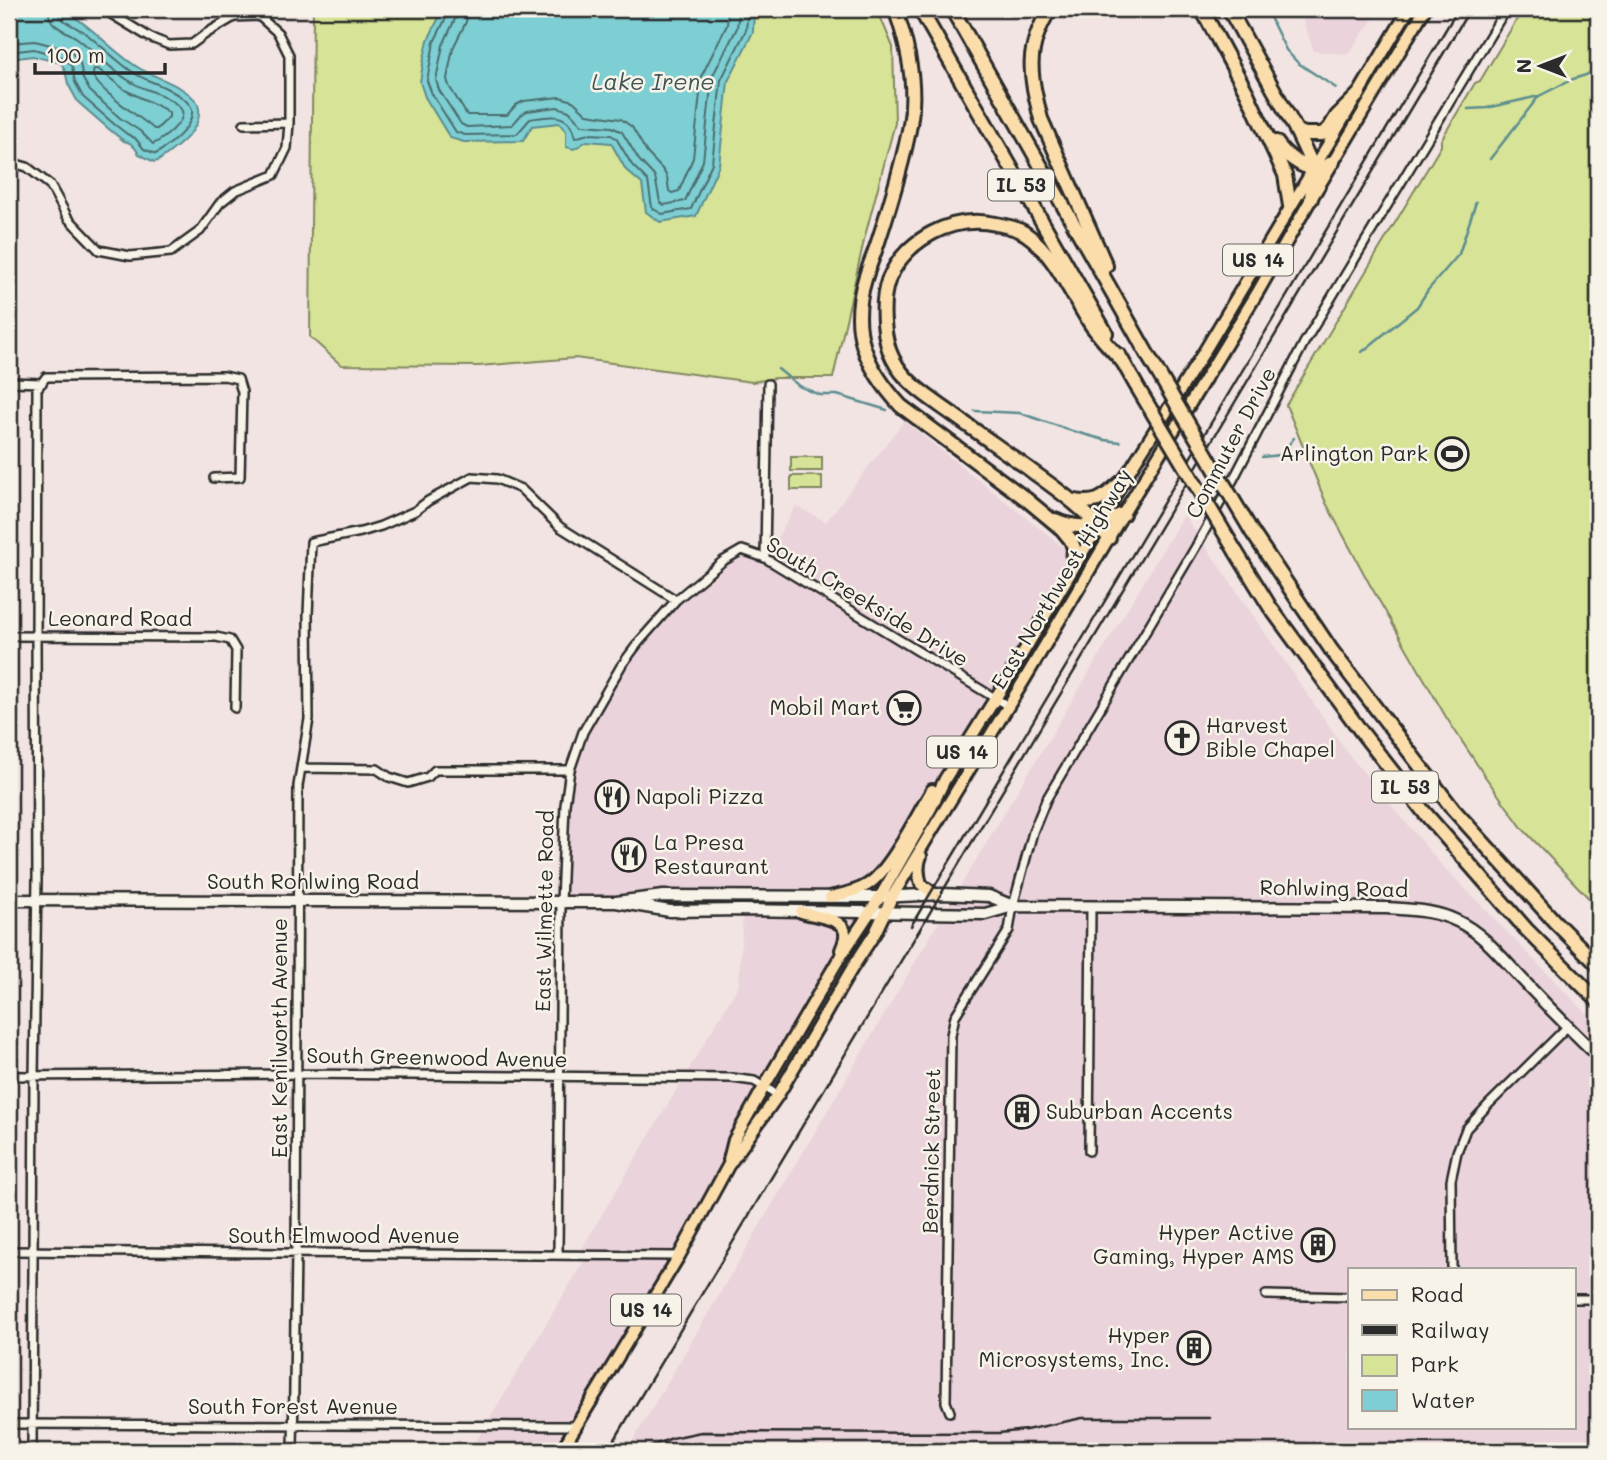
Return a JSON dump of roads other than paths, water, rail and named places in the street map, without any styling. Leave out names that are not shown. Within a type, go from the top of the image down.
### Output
[{"type":"highway","points":[[895,9],[907,46],[911,71],[911,123],[892,199],[860,296],[858,314],[866,356],[886,389],[901,406],[1062,529],[1074,548],[1073,566]]},
{"type":"highway","name":"IL 53","points":[[920,9],[1136,385],[1270,607],[1424,812],[1526,929],[1598,1001]]},
{"type":"highway","name":"IL 53","points":[[952,9],[1150,359],[1252,532],[1332,651],[1453,809],[1547,914],[1598,965]]},
{"type":"highway","points":[[1050,9],[1032,48],[1031,73],[1041,119],[1135,330]]},
{"type":"highway","points":[[1200,9],[1257,113],[1285,175],[1290,206]]},
{"type":"highway","points":[[1229,9],[1314,169],[1311,199]]},
{"type":"highway","points":[[1296,131],[1322,134],[1359,94]]},
{"type":"highway","points":[[1257,113],[1284,154],[1314,169],[1322,169],[1333,162]]},
{"type":"highway","points":[[1109,538],[1074,501],[906,378],[892,359],[887,344],[883,304],[888,281],[900,261],[915,245],[929,234],[943,228],[978,220],[1014,228],[1027,234],[1053,262],[1090,323],[1122,361]]},
{"type":"highway","points":[[1074,501],[1090,503],[1103,498],[1123,481]]},
{"type":"highway","points":[[1049,517],[1075,527],[1099,525],[1123,514]]},
{"type":"main road","name":"East Northwest Highway","points":[[728,1166],[734,1140],[838,962],[872,912],[931,808],[944,779],[1409,9]]},
{"type":"main road","name":"East Northwest Highway","points":[[561,1451],[679,1256],[728,1166],[778,1095],[875,933],[892,897],[1259,290],[1425,9]]},
{"type":"main road","points":[[830,897],[855,891],[881,874],[933,788],[944,779]]},
{"type":"main road","points":[[928,837],[918,863],[918,872],[921,884],[934,894]]},
{"type":"main road","points":[[801,912],[842,924],[845,937],[838,962]]},
{"type":"street","points":[[9,162],[27,167],[50,185],[68,218],[99,250],[131,256],[171,252],[200,231],[220,203],[235,191],[274,174],[287,148],[289,123],[289,55],[278,33],[259,16],[234,16],[192,44],[169,45],[149,37],[103,9]]},
{"type":"street","name":"Commuter Drive","points":[[1013,906],[1033,832],[1046,800],[1198,543],[1304,344],[1506,9]]},
{"type":"street","points":[[244,124],[289,123]]},
{"type":"street","points":[[32,1451],[39,386],[46,377],[224,376],[238,380],[242,392],[240,477],[214,478]]},
{"type":"street","points":[[9,382],[39,386]]},
{"type":"street","points":[[765,558],[768,384]]},
{"type":"street","name":"East Kenilworth Avenue","points":[[293,1451],[298,786],[309,719],[308,615],[311,542],[381,526],[415,511],[472,477],[497,479],[521,489],[560,527],[676,600]]},
{"type":"street","name":"South Creekside Drive","points":[[676,600],[723,561],[742,551],[765,558],[1008,706]]},
{"type":"street","name":"East Wilmette Road","points":[[558,1255],[561,902],[565,805],[570,770],[583,732],[621,666],[676,600]]},
{"type":"street","name":"Leonard Road","points":[[9,636],[230,640],[236,650],[235,708]]},
{"type":"street","points":[[301,768],[377,769],[389,777],[408,783],[428,777],[435,770],[570,770]]},
{"type":"street","name":"Rohlwing Road","points":[[880,897],[934,894],[989,896],[1013,906]]},
{"type":"street","name":"South Rohlwing Road","points":[[9,900],[561,902],[617,901],[663,896],[880,897]]},
{"type":"street","name":"South Rohlwing Road","points":[[617,901],[670,911],[872,912]]},
{"type":"street","name":"Rohlwing Road","points":[[872,912],[985,914],[1013,906],[1387,908],[1425,911],[1454,919],[1478,934],[1598,1056]]},
{"type":"street","name":"Berdnick Street","points":[[950,1412],[946,1402],[951,1035],[956,1016],[1009,930],[1013,906]]},
{"type":"street","points":[[1089,1151],[1091,906]]},
{"type":"street","points":[[1452,1268],[1451,1180],[1457,1152],[1466,1129],[1567,1027]]},
{"type":"street","name":"South Greenwood Avenue","points":[[9,1076],[297,1074],[732,1078],[754,1082],[778,1095]]},
{"type":"street","name":"South Elmwood Avenue","points":[[9,1251],[679,1256]]},
{"type":"street","points":[[1266,1296],[1348,1297]]},
{"type":"street","points":[[1576,1300],[1598,1299]]},
{"type":"street","name":"South Forest Avenue","points":[[9,1424],[576,1426]]},
{"type":"water","points":[[9,9],[58,9],[72,16],[139,68],[191,95],[199,109],[196,125],[178,146],[158,161],[154,162],[139,154],[130,143],[110,130],[78,102],[61,63],[33,56],[9,59]]},
{"type":"water","name":"Lake Irene","points":[[443,9],[754,9],[753,32],[728,81],[719,165],[696,216],[660,222],[646,212],[642,184],[626,170],[611,143],[587,141],[574,149],[566,147],[566,131],[559,123],[532,126],[523,141],[464,142],[450,138],[425,97],[420,82],[428,40]]},
{"type":"waterway","points":[[1266,9],[1286,50],[1298,63],[1336,88]]},
{"type":"waterway","points":[[1468,109],[1487,108],[1539,96],[1598,67]]},
{"type":"waterway","points":[[1490,159],[1539,96]]},
{"type":"waterway","points":[[1362,352],[1417,307],[1459,254],[1476,202]]},
{"type":"waterway","points":[[778,369],[799,386],[820,395],[837,395],[887,410]]},
{"type":"waterway","points":[[975,411],[1020,413],[1072,431],[1120,442]]},
{"type":"waterway","points":[[1262,457],[1280,455],[1294,438]]},
{"type":"railway","points":[[911,926],[1458,9]]},
{"type":"railway","points":[[608,1451],[1470,9]]},
{"type":"railway","points":[[640,1451],[672,1438],[701,1432],[999,1433],[1082,1418],[1210,1418]]},
{"type":"place","name":"Arlington Park","points":[[1452,454]]},
{"type":"place","name":"Mobil Mart","points":[[904,708]]},
{"type":"place","name":"Harvest Bible Chapel","points":[[1182,738]]},
{"type":"place","name":"Napoli Pizza","points":[[612,797]]},
{"type":"place","name":"La Presa Restaurant","points":[[629,855]]},
{"type":"place","name":"Suburban Accents","points":[[1022,1112]]},
{"type":"place","name":"Hyper Active Gaming, Hyper AMS","points":[[1318,1245]]},
{"type":"place","name":"Hyper Microsystems, Inc.","points":[[1194,1348]]}]
